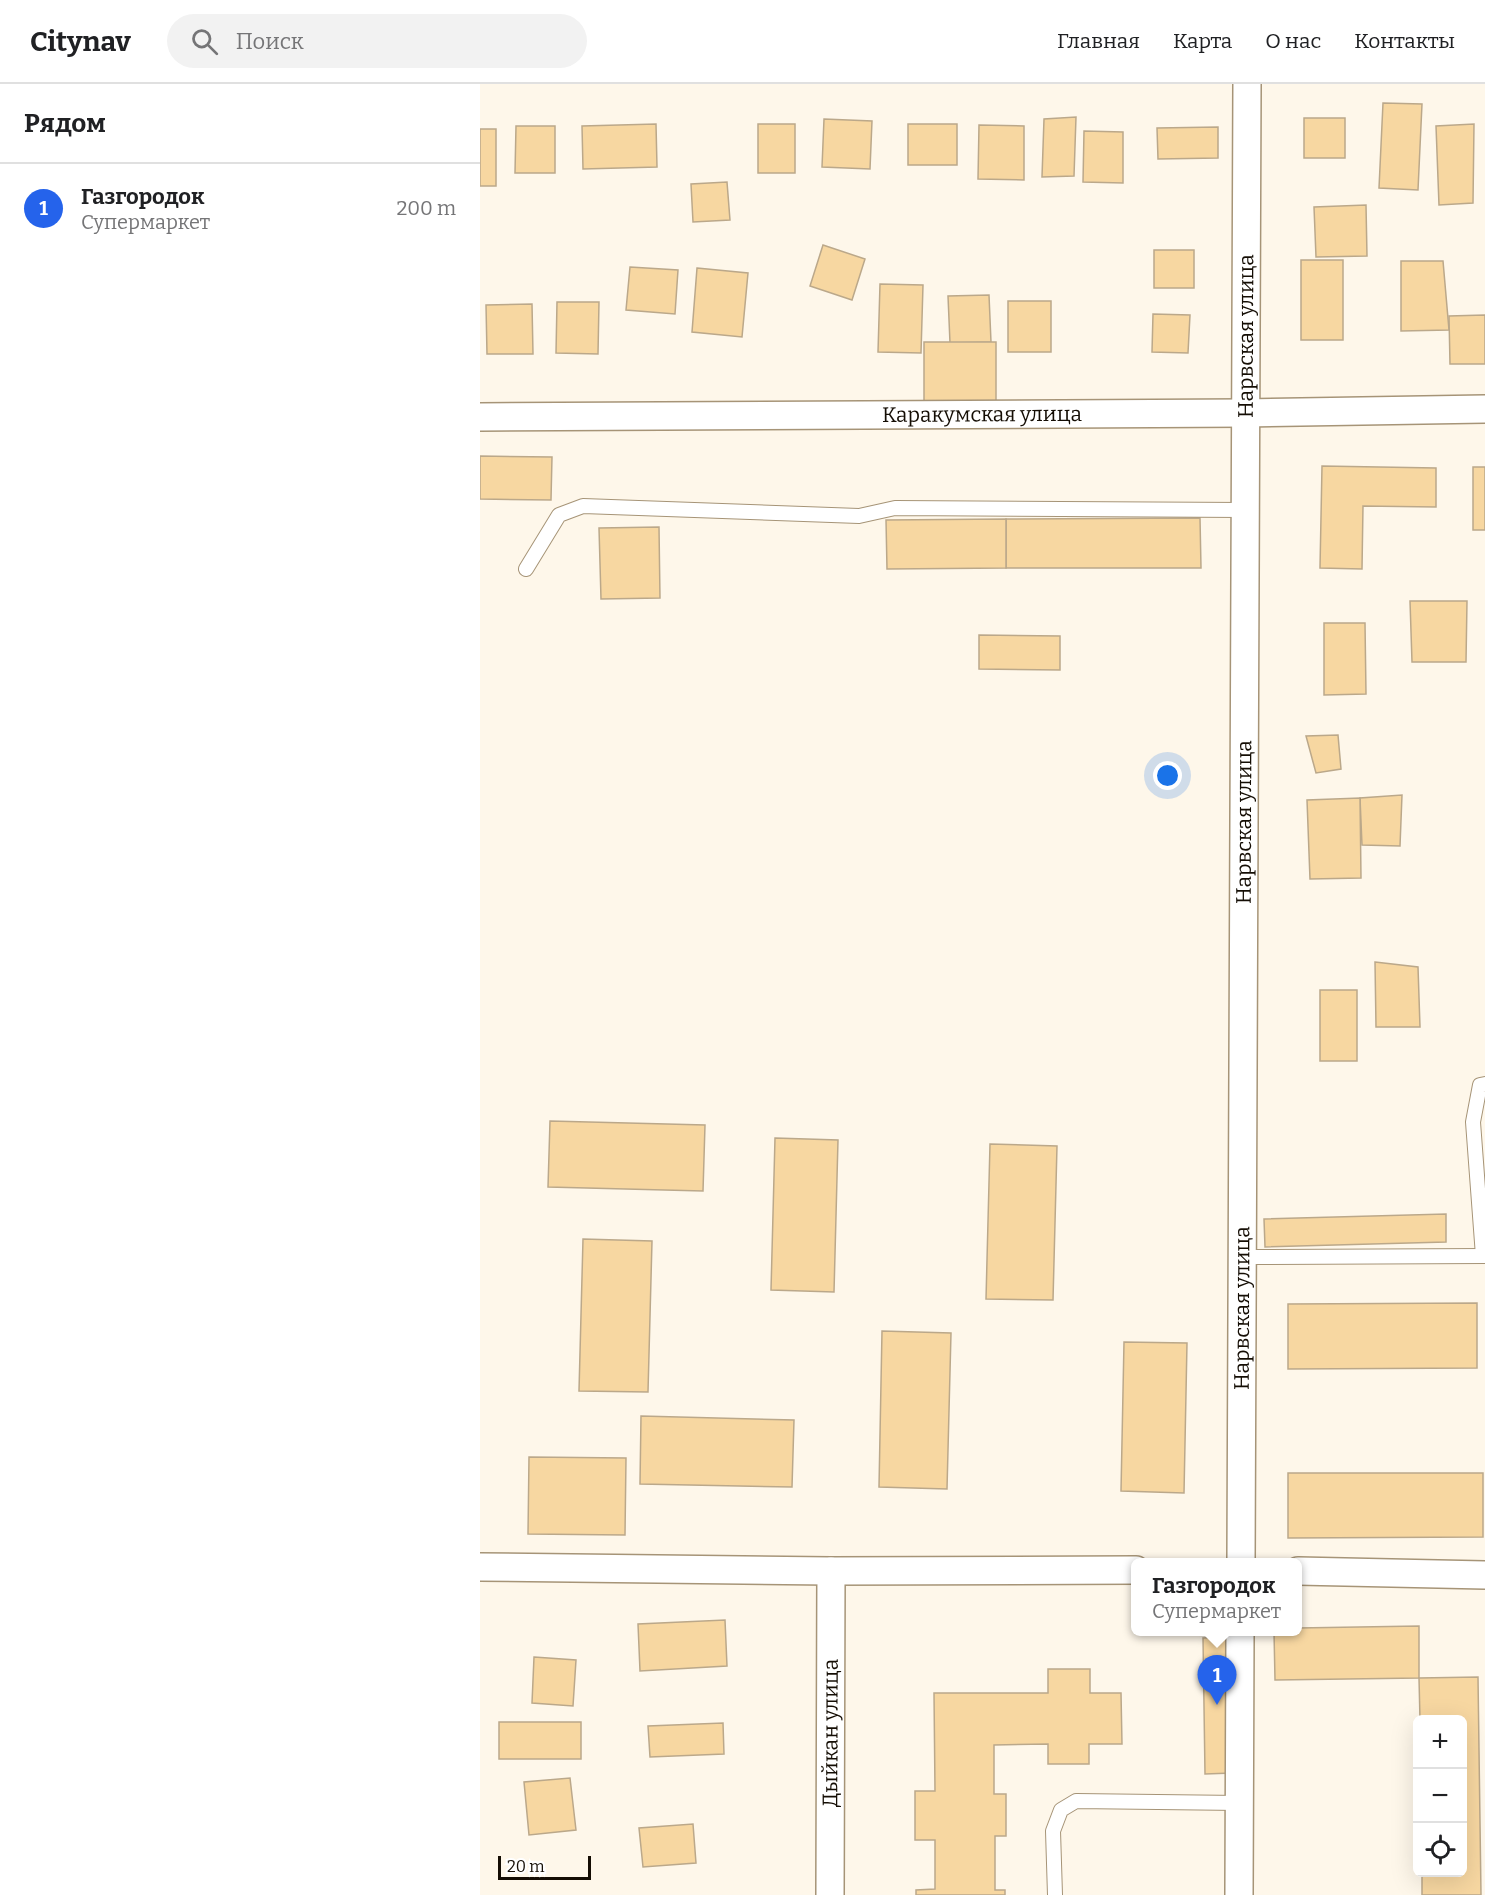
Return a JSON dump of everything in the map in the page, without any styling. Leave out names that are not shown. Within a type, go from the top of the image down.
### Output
[{"type":"street","name":"Нарвская улица","points":[[1241,1558],[1247,84]]},
{"type":"street","name":"Каракумская улица","points":[[480,417],[1485,409]]},
{"type":"street","points":[[480,1567],[831,1571],[1131,1570]]},
{"type":"street","name":"Дыйкан улица","points":[[830,1895],[831,1571]]},
{"type":"street","points":[[1302,1571],[1485,1575]]},
{"type":"street","points":[[1239,1895],[1240,1636]]},
{"type":"lane","points":[[526,569],[559,515],[583,506],[859,516],[895,508],[1245,510]]},
{"type":"lane","points":[[1242,1257],[1484,1256],[1473,1122],[1480,1085],[1485,1084]]},
{"type":"lane","points":[[1055,1895],[1053,1831],[1061,1810],[1076,1802],[1239,1803]]},
{"type":"building","points":[[1383,103],[1422,104],[1418,190],[1379,188]]},
{"type":"building","points":[[1076,117],[1074,176],[1042,177],[1044,119]]},
{"type":"building","points":[[1304,118],[1345,118],[1345,158],[1304,158]]},
{"type":"building","points":[[824,119],[872,121],[870,169],[822,167]]},
{"type":"building","points":[[656,124],[657,167],[583,169],[582,126]]},
{"type":"building","points":[[758,124],[795,124],[795,173],[758,173]]},
{"type":"building","points":[[908,124],[957,124],[957,165],[908,165]]},
{"type":"building","points":[[1474,124],[1473,203],[1439,205],[1436,126]]},
{"type":"building","points":[[979,125],[1024,126],[1024,180],[978,179]]},
{"type":"building","points":[[516,126],[555,126],[555,173],[515,173]]},
{"type":"building","points":[[1218,127],[1218,158],[1158,159],[1157,128]]},
{"type":"building","points":[[480,129],[496,129],[496,186],[480,186]]},
{"type":"building","points":[[1084,131],[1123,132],[1123,183],[1083,182]]},
{"type":"building","points":[[727,182],[730,220],[693,222],[691,184]]},
{"type":"building","points":[[1366,205],[1367,256],[1316,257],[1314,207]]},
{"type":"building","points":[[823,245],[865,259],[852,300],[810,286]]},
{"type":"building","points":[[1154,250],[1194,250],[1194,288],[1154,288]]},
{"type":"building","points":[[1301,260],[1343,260],[1343,340],[1301,340]]},
{"type":"building","points":[[1401,261],[1443,261],[1449,330],[1401,331]]},
{"type":"building","points":[[630,267],[678,270],[675,314],[626,310]]},
{"type":"building","points":[[697,268],[748,273],[742,337],[692,332]]},
{"type":"building","points":[[880,284],[923,285],[921,353],[878,352]]},
{"type":"building","points":[[989,295],[991,342],[950,343],[948,296]]},
{"type":"building","points":[[1008,301],[1051,301],[1051,352],[1008,352]]},
{"type":"building","points":[[557,302],[599,302],[598,354],[556,353]]},
{"type":"building","points":[[532,304],[533,354],[487,354],[486,305]]},
{"type":"building","points":[[1153,314],[1190,315],[1188,353],[1152,352]]},
{"type":"building","points":[[1485,315],[1485,364],[1450,364],[1449,316]]},
{"type":"building","points":[[924,342],[996,342],[996,404],[924,404]]},
{"type":"building","points":[[480,456],[552,457],[551,500],[480,499]]},
{"type":"building","points":[[1322,466],[1436,468],[1436,507],[1363,506],[1362,569],[1320,568]]},
{"type":"building","points":[[1473,467],[1485,467],[1485,530],[1473,530]]},
{"type":"building","points":[[1200,518],[1201,568],[1006,568],[1006,519]]},
{"type":"building","points":[[1006,519],[1006,568],[887,569],[886,520]]},
{"type":"building","points":[[659,527],[660,598],[601,599],[599,528]]},
{"type":"building","points":[[1410,601],[1467,601],[1466,662],[1412,662]]},
{"type":"building","points":[[1324,623],[1365,623],[1366,694],[1324,695]]},
{"type":"building","points":[[979,635],[1060,636],[1060,670],[979,669]]},
{"type":"building","points":[[1338,735],[1341,769],[1316,773],[1306,736]]},
{"type":"building","points":[[1402,795],[1400,846],[1362,845],[1360,798]]},
{"type":"building","points":[[1360,798],[1361,878],[1310,879],[1307,800]]},
{"type":"building","points":[[1375,962],[1418,967],[1420,1027],[1376,1027]]},
{"type":"building","points":[[1320,990],[1357,990],[1357,1061],[1320,1061]]},
{"type":"building","points":[[550,1121],[705,1125],[703,1191],[548,1187]]},
{"type":"building","points":[[775,1138],[838,1140],[834,1292],[771,1290]]},
{"type":"building","points":[[990,1144],[1057,1146],[1053,1300],[986,1299]]},
{"type":"building","points":[[1446,1214],[1446,1242],[1265,1247],[1264,1219]]},
{"type":"building","points":[[583,1239],[652,1241],[648,1392],[579,1391]]},
{"type":"building","points":[[1477,1303],[1477,1368],[1288,1369],[1288,1304]]},
{"type":"building","points":[[882,1331],[951,1333],[947,1489],[879,1487]]},
{"type":"building","points":[[1124,1342],[1187,1343],[1184,1493],[1121,1491]]},
{"type":"building","points":[[641,1416],[794,1420],[792,1487],[640,1484]]},
{"type":"building","points":[[529,1457],[626,1458],[625,1535],[528,1534]]},
{"type":"building","points":[[1288,1473],[1483,1473],[1483,1537],[1288,1538]]},
{"type":"building","points":[[725,1620],[727,1666],[640,1671],[638,1624]]},
{"type":"building","points":[[1419,1626],[1419,1678],[1275,1680],[1274,1636],[1302,1636],[1302,1628]]},
{"type":"building","points":[[1230,1637],[1232,1773],[1205,1774],[1203,1638]]},
{"type":"building","points":[[534,1657],[576,1660],[573,1706],[532,1703]]},
{"type":"building","points":[[1048,1669],[1090,1669],[1090,1693],[1121,1693],[1122,1744],[1089,1744],[1089,1764],[1048,1764],[1048,1744],[994,1745],[994,1794],[1006,1794],[1006,1836],[995,1836],[995,1890],[1005,1890],[1005,1895],[916,1895],[916,1890],[935,1889],[935,1840],[915,1840],[915,1791],[935,1791],[934,1693],[1048,1693]]},
{"type":"building","points":[[1478,1677],[1481,1895],[1422,1895],[1422,1877],[1467,1877],[1467,1715],[1420,1715],[1419,1678]]},
{"type":"building","points":[[499,1722],[581,1722],[581,1759],[499,1759]]},
{"type":"building","points":[[723,1723],[724,1754],[650,1757],[648,1726]]},
{"type":"building","points":[[570,1778],[576,1830],[529,1835],[524,1782]]},
{"type":"building","points":[[693,1824],[696,1863],[643,1867],[639,1828]]},
{"type":"place","name":"Газгородок","points":[[1217,1705]]}]
